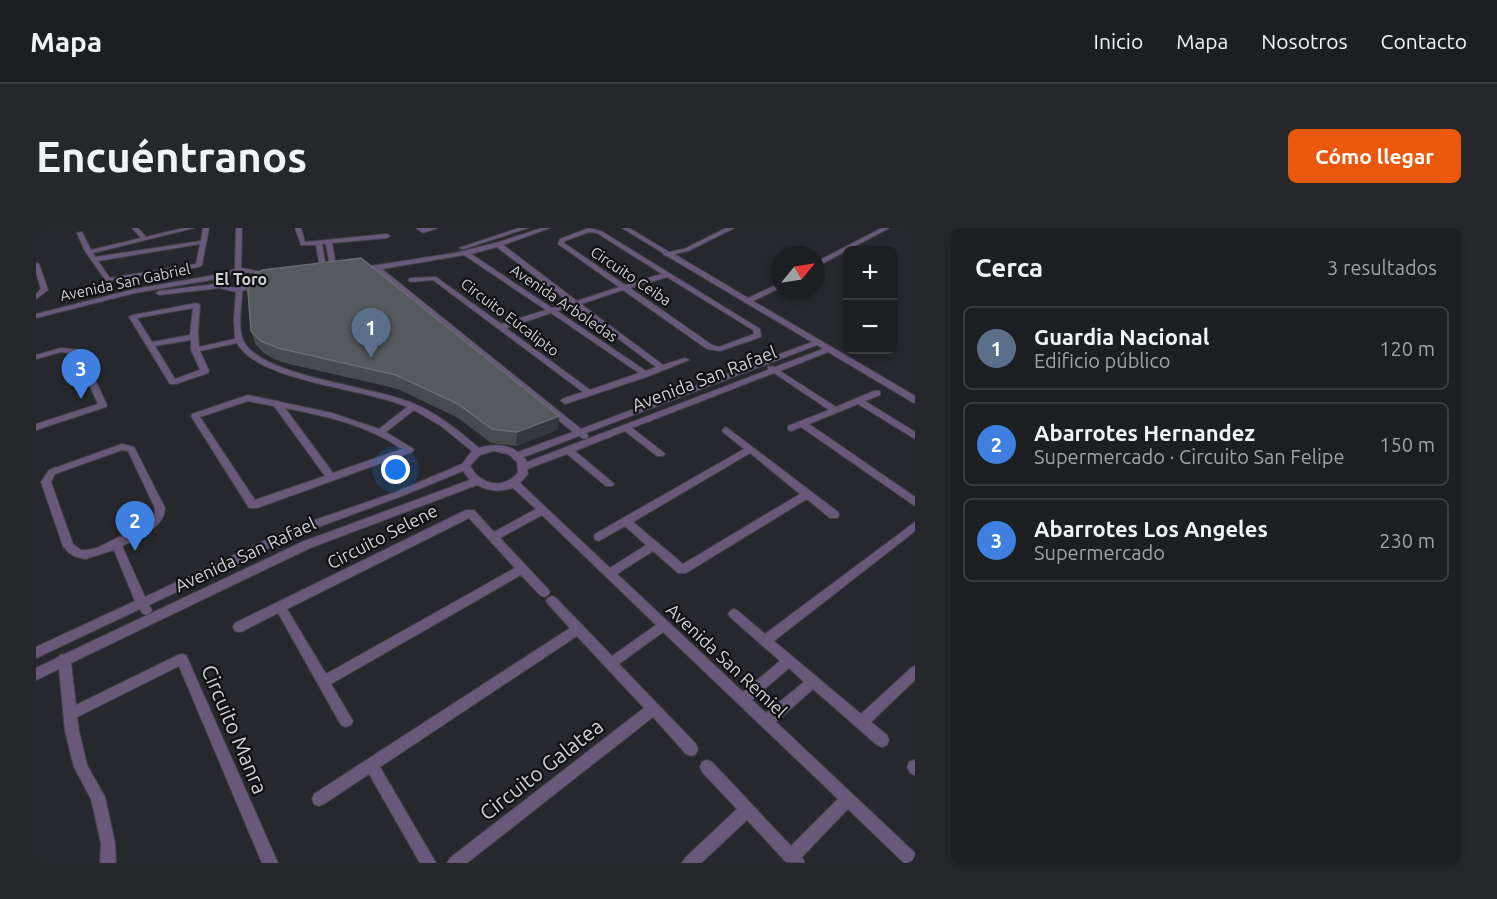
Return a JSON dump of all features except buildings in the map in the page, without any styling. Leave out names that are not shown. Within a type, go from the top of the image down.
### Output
[{"type":"street","points":[[92,254],[140,232],[191,228]]},
{"type":"street","points":[[80,234],[108,280],[199,265],[206,228]]},
{"type":"street","points":[[238,270],[239,228]]},
{"type":"street","points":[[297,228],[301,243],[319,246],[387,236]]},
{"type":"street","points":[[364,228],[375,237]]},
{"type":"street","points":[[419,228],[423,231],[435,228]]},
{"type":"street","points":[[499,228],[521,238]]},
{"type":"street","points":[[530,235],[520,229],[459,249],[356,267],[377,268],[467,254],[500,246],[530,235],[547,228]]},
{"type":"street","points":[[625,228],[915,400]]},
{"type":"street","points":[[666,254],[686,250],[731,228]]},
{"type":"street","points":[[825,260],[886,228]]},
{"type":"street","name":"Circuito Ceiba","points":[[594,230],[756,329],[758,335],[720,349],[710,347],[625,288],[560,242],[594,230]]},
{"type":"street","name":"Avenida Arboledas","points":[[490,240],[662,368]]},
{"type":"street","points":[[92,254],[203,242]]},
{"type":"street","points":[[329,245],[334,269]]},
{"type":"street","points":[[319,246],[323,270]]},
{"type":"street","name":"Avenida Arboledas","points":[[459,249],[646,374]]},
{"type":"street","points":[[36,264],[45,290],[36,297]]},
{"type":"street","points":[[312,272],[345,268]]},
{"type":"street","points":[[377,268],[591,442]]},
{"type":"street","points":[[259,277],[251,270],[238,270],[220,276],[217,283],[219,286],[239,289],[259,277],[270,276]]},
{"type":"street","points":[[500,327],[668,274]]},
{"type":"street","name":"Avenida San Gabriel","points":[[36,316],[135,291],[220,276]]},
{"type":"street","name":"Circuito Eucalipto","points":[[411,280],[434,278],[589,393]]},
{"type":"street","name":"Avenida San Gabriel","points":[[36,324],[146,295],[219,286]]},
{"type":"street","points":[[239,289],[240,340],[250,355],[292,374],[374,392],[413,406],[431,415],[477,452]]},
{"type":"street","points":[[748,301],[771,290]]},
{"type":"street","points":[[197,305],[192,337],[195,350],[205,371],[173,382],[133,317],[197,305]]},
{"type":"street","points":[[150,345],[192,337]]},
{"type":"street","points":[[195,350],[240,340]]},
{"type":"street","name":"Avenida San Rafael","points":[[518,456],[818,342]]},
{"type":"street","name":"Avenida San Rafael","points":[[524,467],[829,349]]},
{"type":"street","points":[[36,357],[61,350],[78,352],[103,405],[36,427]]},
{"type":"street","points":[[565,401],[685,360]]},
{"type":"street","points":[[764,363],[835,410]]},
{"type":"street","points":[[696,388],[707,396]]},
{"type":"street","points":[[791,428],[877,393]]},
{"type":"street","points":[[248,398],[278,405],[326,416],[379,433],[396,440],[409,450],[253,505],[195,416],[248,398]]},
{"type":"street","points":[[859,401],[915,436]]},
{"type":"street","points":[[278,405],[332,477]]},
{"type":"street","points":[[379,433],[413,406]]},
{"type":"street","points":[[803,424],[915,502]]},
{"type":"street","points":[[626,428],[660,454]]},
{"type":"street","points":[[726,430],[834,515]]},
{"type":"street","points":[[122,447],[131,449],[160,508],[160,515],[148,528],[116,543],[86,555],[73,551],[68,546],[46,482],[52,472],[122,447]]},
{"type":"street","points":[[503,449],[518,456],[524,467],[523,474],[514,483],[494,488],[475,482],[465,466],[471,456],[477,452],[503,449]]},
{"type":"street","points":[[599,537],[750,449]]},
{"type":"street","points":[[569,450],[609,484]]},
{"type":"street","name":"Avenida San Rafael","points":[[36,653],[293,532],[399,494],[465,466]]},
{"type":"street","name":"Avenida San Rafael","points":[[36,674],[341,529],[475,482]]},
{"type":"street","name":"Avenida San Remiel","points":[[514,483],[915,863]]},
{"type":"street","points":[[626,521],[682,570],[807,494]]},
{"type":"street","points":[[493,537],[543,510]]},
{"type":"street","name":"Circuito Selene","points":[[239,627],[470,513],[578,629]]},
{"type":"street","points":[[766,640],[915,526]]},
{"type":"street","points":[[116,543],[134,588],[150,618]]},
{"type":"street","points":[[609,574],[654,545]]},
{"type":"street","points":[[323,682],[522,569]]},
{"type":"street","points":[[279,607],[346,722]]},
{"type":"street","points":[[734,614],[882,740]]},
{"type":"street","points":[[610,663],[664,625]]},
{"type":"street","points":[[319,799],[578,629],[691,749]]},
{"type":"street","points":[[64,659],[70,714],[81,767],[98,797],[108,843],[108,863]]},
{"type":"street","name":"Circuito Manra","points":[[70,714],[182,659],[270,863]]},
{"type":"street","points":[[743,700],[789,661]]},
{"type":"street","points":[[861,722],[915,672]]},
{"type":"street","points":[[766,722],[814,681]]},
{"type":"street","name":"Circuito Galatea","points":[[455,863],[653,709]]},
{"type":"street","points":[[371,765],[428,863]]},
{"type":"street","points":[[707,767],[794,860],[848,799]]},
{"type":"street","points":[[690,863],[747,810]]},
{"type":"place","name":"Guardia Nacional","points":[[371,358]]},
{"type":"place","name":"Abarrotes Los Angeles","points":[[81,399]]},
{"type":"place","name":"Abarrotes Hernandez","points":[[135,551]]},
{"type":"district","name":"El Toro","points":[[241,279]]}]
